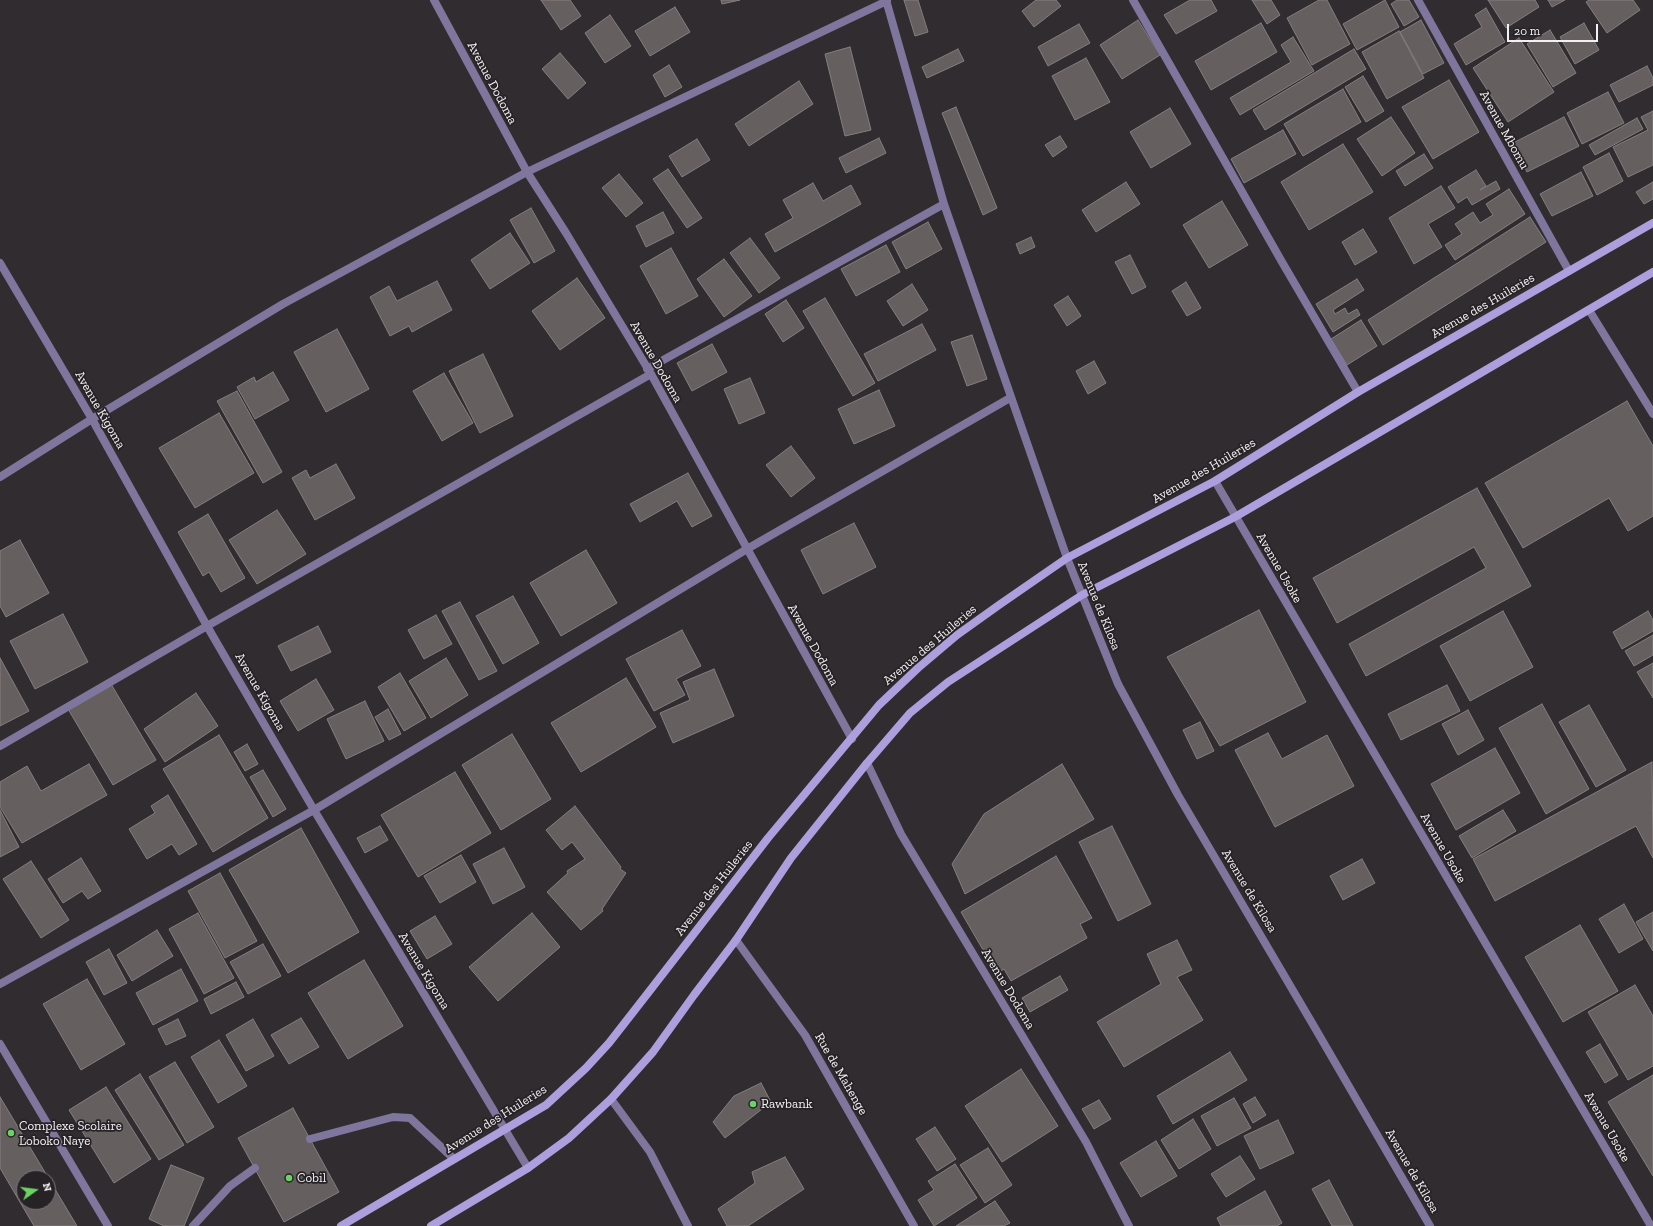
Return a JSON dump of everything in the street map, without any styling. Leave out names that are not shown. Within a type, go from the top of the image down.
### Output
[{"type":"main road","name":"Avenue des Huileries","points":[[341,1226],[546,1104],[586,1068],[609,1043],[768,838],[879,705],[918,668],[957,635],[1067,558],[1215,481],[1358,392],[1653,223]]},
{"type":"main road","points":[[431,1226],[528,1168],[569,1138],[611,1100],[653,1052],[736,940],[791,858],[867,763],[910,714],[948,682],[1082,595],[1235,517],[1653,272]]},
{"type":"street","name":"Avenue Dodoma","points":[[434,0],[527,172],[566,233],[649,372],[852,739]]},
{"type":"street","points":[[1133,0],[1358,392]]},
{"type":"street","name":"Avenue Mbomu","points":[[1418,0],[1569,271]]},
{"type":"street","points":[[0,477],[92,419],[283,304],[527,172],[886,1]]},
{"type":"street","name":"Avenue de Kilosa","points":[[886,1],[944,204],[1010,398],[1067,558],[1118,684],[1178,795],[1316,1028],[1430,1226]]},
{"type":"street","points":[[0,746],[944,204]]},
{"type":"street","name":"Avenue Kigoma","points":[[0,263],[92,419],[207,626],[314,810],[528,1168]]},
{"type":"street","points":[[1589,310],[1653,414]]},
{"type":"street","points":[[0,984],[314,810],[747,549],[1010,398]]},
{"type":"street","name":"Avenue Usoke","points":[[1215,481],[1650,1222]]},
{"type":"street","name":"Avenue Dodoma","points":[[867,763],[901,834],[1086,1142],[1129,1226]]},
{"type":"street","name":"Rue de Mahenge","points":[[736,940],[805,1035],[914,1226]]},
{"type":"street","points":[[0,1044],[108,1226]]},
{"type":"street","points":[[611,1100],[650,1152],[688,1226]]},
{"type":"street","points":[[310,1139],[393,1117],[410,1118],[454,1160]]},
{"type":"street","points":[[193,1226],[230,1186],[255,1168]]},
{"type":"building","points":[[541,0],[570,0],[581,16],[561,30]]},
{"type":"building","points":[[721,0],[740,0],[722,4]]},
{"type":"building","points":[[904,0],[918,0],[928,32],[915,36]]},
{"type":"building","points":[[1036,0],[1056,0],[1061,6],[1034,27],[1022,11]]},
{"type":"building","points":[[1190,0],[1211,0],[1217,11],[1176,34],[1164,15]]},
{"type":"building","points":[[1252,0],[1271,0],[1280,15],[1267,24]]},
{"type":"building","points":[[1319,0],[1327,0],[1350,44],[1312,65],[1287,18]]},
{"type":"building","points":[[1385,0],[1399,27],[1357,50],[1343,24]]},
{"type":"building","points":[[1397,0],[1409,0],[1419,17],[1404,26],[1391,4]]},
{"type":"building","points":[[1488,0],[1535,0],[1539,7],[1506,28]]},
{"type":"building","points":[[1548,0],[1565,0],[1552,7]]},
{"type":"building","points":[[1589,0],[1633,0],[1640,10],[1607,33],[1586,2]]},
{"type":"building","points":[[675,7],[690,32],[650,56],[635,31]]},
{"type":"building","points":[[1486,8],[1505,42],[1466,65],[1454,44],[1482,27],[1475,15]]},
{"type":"building","points":[[610,15],[631,46],[605,63],[585,33]]},
{"type":"building","points":[[1138,20],[1160,55],[1122,79],[1100,45]]},
{"type":"building","points":[[1421,20],[1444,63],[1423,74],[1400,32]]},
{"type":"building","points":[[1261,23],[1277,52],[1211,90],[1195,61]]},
{"type":"building","points":[[1584,23],[1599,50],[1575,64],[1560,37]]},
{"type":"building","points":[[1079,24],[1090,43],[1048,66],[1038,47]]},
{"type":"building","points":[[1550,30],[1576,73],[1553,87],[1527,44]]},
{"type":"building","points":[[1399,31],[1424,78],[1387,99],[1362,52]]},
{"type":"building","points":[[1293,37],[1314,71],[1240,115],[1230,98],[1291,62],[1281,45]]},
{"type":"building","points":[[1519,38],[1554,92],[1508,122],[1473,68]]},
{"type":"building","points":[[850,47],[871,130],[845,136],[825,54]]},
{"type":"building","points":[[958,49],[964,61],[927,78],[922,67]]},
{"type":"building","points":[[1354,49],[1366,69],[1265,130],[1253,110]]},
{"type":"building","points":[[560,53],[586,83],[568,99],[542,69]]},
{"type":"building","points":[[1086,58],[1110,102],[1075,120],[1052,76]]},
{"type":"building","points":[[669,65],[682,87],[665,97],[653,75]]},
{"type":"building","points":[[1647,66],[1653,78],[1653,85],[1619,102],[1610,85]]},
{"type":"building","points":[[1363,76],[1384,111],[1366,122],[1345,87]]},
{"type":"building","points":[[1449,80],[1479,132],[1433,159],[1402,107]]},
{"type":"building","points":[[799,81],[813,104],[749,146],[735,124]]},
{"type":"building","points":[[1343,89],[1361,122],[1303,156],[1284,124]]},
{"type":"building","points":[[1608,92],[1624,123],[1582,144],[1567,113]]},
{"type":"building","points":[[956,107],[997,208],[983,215],[942,113]]},
{"type":"building","points":[[1170,108],[1191,144],[1151,168],[1130,132]]},
{"type":"building","points":[[1653,111],[1653,165],[1628,177],[1613,147],[1648,130],[1641,117]]},
{"type":"building","points":[[1391,117],[1415,153],[1382,176],[1357,139]]},
{"type":"building","points":[[1564,117],[1579,146],[1527,172],[1513,143]]},
{"type":"building","points":[[1637,118],[1643,129],[1595,155],[1589,145]]},
{"type":"building","points":[[1283,130],[1296,154],[1244,183],[1231,159]]},
{"type":"building","points":[[1060,136],[1067,147],[1053,157],[1045,145]]},
{"type":"building","points":[[879,138],[886,153],[846,173],[839,158]]},
{"type":"building","points":[[697,139],[710,160],[682,177],[669,156]]},
{"type":"building","points":[[1343,144],[1373,192],[1309,230],[1281,182]]},
{"type":"building","points":[[1609,153],[1623,181],[1597,195],[1583,167]]},
{"type":"building","points":[[1424,154],[1433,168],[1405,186],[1396,171]]},
{"type":"building","points":[[668,169],[702,218],[687,228],[653,179]]},
{"type":"building","points":[[1476,170],[1486,186],[1480,190],[1496,181],[1500,189],[1472,205],[1467,197],[1458,203],[1448,187]]},
{"type":"building","points":[[1581,172],[1593,196],[1552,216],[1540,194]]},
{"type":"building","points":[[619,174],[643,203],[626,217],[602,188]]},
{"type":"building","points":[[1126,182],[1140,204],[1096,232],[1082,210]]},
{"type":"building","points":[[1653,182],[1653,199],[1644,204],[1636,192]]},
{"type":"building","points":[[813,183],[823,201],[851,185],[861,204],[775,252],[765,234],[793,218],[783,200]]},
{"type":"building","points":[[1441,186],[1455,208],[1428,224],[1442,247],[1414,264],[1389,218]]},
{"type":"building","points":[[1509,189],[1525,214],[1455,260],[1445,245],[1462,234],[1455,224],[1473,212],[1480,223],[1493,215],[1486,204]]},
{"type":"building","points":[[1222,201],[1248,245],[1209,268],[1183,225]]},
{"type":"building","points":[[531,208],[555,251],[534,263],[510,220]]},
{"type":"building","points":[[663,212],[674,233],[646,247],[636,226]]},
{"type":"building","points":[[1530,217],[1546,242],[1383,345],[1368,320]]},
{"type":"building","points":[[928,222],[942,249],[906,269],[892,242]]},
{"type":"building","points":[[1363,229],[1377,252],[1355,265],[1342,242]]},
{"type":"building","points":[[510,233],[530,263],[490,289],[471,260]]},
{"type":"building","points":[[1031,237],[1035,247],[1020,254],[1016,244]]},
{"type":"building","points":[[750,238],[780,278],[759,293],[730,253]]},
{"type":"building","points":[[886,245],[900,272],[856,296],[841,269]]},
{"type":"building","points":[[671,248],[698,296],[666,314],[640,266]]},
{"type":"building","points":[[1130,255],[1146,287],[1132,294],[1115,262]]},
{"type":"building","points":[[724,259],[752,296],[724,317],[697,279]]},
{"type":"building","points":[[577,278],[605,318],[560,350],[532,311]]},
{"type":"building","points":[[1357,279],[1364,290],[1333,310],[1335,314],[1345,308],[1348,314],[1357,309],[1360,315],[1333,332],[1316,304]]},
{"type":"building","points":[[437,281],[452,310],[412,332],[409,326],[390,336],[370,297],[389,286],[397,301]]},
{"type":"building","points":[[1186,282],[1201,308],[1187,316],[1172,291]]},
{"type":"building","points":[[912,284],[928,310],[903,326],[887,301]]},
{"type":"building","points":[[1068,296],[1081,316],[1067,326],[1054,305]]},
{"type":"building","points":[[825,298],[875,383],[853,396],[803,311]]},
{"type":"building","points":[[786,300],[804,328],[783,342],[765,314]]},
{"type":"building","points":[[1361,320],[1377,346],[1347,365],[1331,339]]},
{"type":"building","points":[[922,324],[936,350],[878,381],[864,354]]},
{"type":"building","points":[[337,329],[369,389],[326,412],[294,352]]},
{"type":"building","points":[[972,335],[987,379],[967,386],[951,342]]},
{"type":"building","points":[[712,344],[727,372],[692,391],[677,363]]},
{"type":"building","points":[[483,354],[513,416],[480,433],[449,371]]},
{"type":"building","points":[[1094,361],[1106,383],[1088,394],[1076,371]]},
{"type":"building","points":[[273,372],[289,400],[255,419],[237,387],[254,377],[256,382]]},
{"type":"building","points":[[444,373],[473,423],[442,441],[413,391]]},
{"type":"building","points":[[750,378],[765,413],[739,424],[724,389]]},
{"type":"building","points":[[879,390],[895,426],[854,444],[838,409]]},
{"type":"building","points":[[237,391],[282,472],[263,483],[217,401]]},
{"type":"building","points":[[1627,401],[1653,446],[1653,516],[1628,531],[1609,498],[1523,548],[1485,483]]},
{"type":"building","points":[[219,413],[254,473],[195,508],[159,448]]},
{"type":"building","points":[[791,446],[815,478],[791,497],[766,465]]},
{"type":"building","points":[[336,464],[355,498],[315,520],[292,478],[306,470],[310,478]]},
{"type":"building","points":[[688,473],[712,516],[692,527],[677,501],[640,522],[630,504]]},
{"type":"building","points":[[1477,488],[1531,586],[1366,676],[1349,644],[1486,568],[1474,547],[1337,623],[1313,578]]},
{"type":"building","points":[[277,510],[306,554],[257,584],[229,540]]},
{"type":"building","points":[[208,514],[245,578],[221,592],[209,572],[203,576],[178,532]]},
{"type":"building","points":[[854,523],[876,567],[823,594],[801,550]]},
{"type":"building","points":[[20,540],[49,593],[6,617],[0,606],[0,551]]},
{"type":"building","points":[[586,550],[617,603],[561,636],[530,583]]},
{"type":"building","points":[[513,596],[539,643],[503,664],[476,616]]},
{"type":"building","points":[[460,602],[497,671],[479,680],[442,611]]},
{"type":"building","points":[[1259,610],[1306,702],[1220,746],[1167,657]]},
{"type":"building","points":[[1503,611],[1533,667],[1470,701],[1440,646]]},
{"type":"building","points":[[1648,611],[1653,620],[1653,631],[1622,649],[1613,632]]},
{"type":"building","points":[[63,614],[88,662],[35,689],[10,641]]},
{"type":"building","points":[[436,615],[452,644],[424,659],[408,630]]},
{"type":"building","points":[[318,626],[331,652],[291,671],[278,646]]},
{"type":"building","points":[[682,630],[701,666],[676,679],[685,695],[654,711],[626,659]]},
{"type":"building","points":[[1653,635],[1653,655],[1634,666],[1625,651]]},
{"type":"building","points":[[0,658],[29,711],[0,726]]},
{"type":"building","points":[[446,658],[468,695],[431,718],[409,681]]},
{"type":"building","points":[[1653,663],[1653,698],[1637,672]]},
{"type":"building","points":[[714,669],[734,716],[673,743],[660,713],[690,700],[683,682]]},
{"type":"building","points":[[400,673],[426,718],[404,731],[378,687]]},
{"type":"building","points":[[626,678],[656,727],[581,772],[551,723]]},
{"type":"building","points":[[316,679],[334,710],[298,731],[280,701]]},
{"type":"building","points":[[111,684],[156,760],[113,785],[68,709]]},
{"type":"building","points":[[1447,685],[1460,711],[1401,740],[1388,714]]},
{"type":"building","points":[[196,693],[218,726],[165,762],[144,729]]},
{"type":"building","points":[[365,701],[384,741],[346,759],[327,719]]},
{"type":"building","points":[[1542,704],[1589,789],[1546,814],[1499,728]]},
{"type":"building","points":[[1589,705],[1626,770],[1596,787],[1559,722]]},
{"type":"building","points":[[388,709],[401,734],[389,740],[375,717]]},
{"type":"building","points":[[1468,710],[1484,740],[1458,755],[1442,724]]},
{"type":"building","points":[[1200,722],[1214,751],[1197,759],[1183,730]]},
{"type":"building","points":[[1268,733],[1282,759],[1327,735],[1354,786],[1275,827],[1235,750]]},
{"type":"building","points":[[512,734],[551,799],[501,830],[462,765]]},
{"type":"building","points":[[219,735],[268,818],[213,852],[163,769]]},
{"type":"building","points":[[247,744],[258,764],[245,771],[234,752]]},
{"type":"building","points":[[1495,748],[1520,793],[1456,830],[1431,784]]},
{"type":"building","points":[[1652,762],[1653,858],[1636,826],[1495,901],[1473,859]]},
{"type":"building","points":[[89,764],[107,795],[22,843],[0,807],[0,782],[27,766],[41,791]]},
{"type":"building","points":[[1062,764],[1094,819],[965,894],[952,864],[984,814]]},
{"type":"building","points":[[263,770],[286,809],[273,817],[250,777]]},
{"type":"building","points":[[455,772],[491,833],[418,877],[381,815]]},
{"type":"building","points":[[168,795],[197,844],[179,855],[172,844],[147,859],[129,829],[155,813],[151,806]]},
{"type":"building","points":[[575,806],[621,867],[620,869],[626,873],[602,909],[603,911],[581,930],[547,892],[568,873],[567,871],[585,859],[572,842],[562,850],[546,830]]},
{"type":"building","points":[[0,810],[19,847],[0,857]]},
{"type":"building","points":[[1503,810],[1516,831],[1472,858],[1459,836]]},
{"type":"building","points":[[380,826],[388,840],[365,853],[357,838]]},
{"type":"building","points":[[1112,826],[1151,904],[1118,921],[1079,842]]},
{"type":"building","points":[[301,828],[359,932],[288,973],[229,870]]},
{"type":"building","points":[[504,848],[525,887],[493,904],[473,864]]},
{"type":"building","points":[[461,855],[476,882],[440,903],[424,876]]},
{"type":"building","points":[[1056,856],[1092,918],[1080,924],[1087,938],[1011,981],[1004,969],[997,974],[961,912]]},
{"type":"building","points":[[81,858],[101,891],[88,899],[82,891],[63,903],[48,879]]},
{"type":"building","points":[[1362,859],[1375,883],[1343,900],[1330,876]]},
{"type":"building","points":[[31,861],[69,920],[41,938],[3,879]]},
{"type":"building","points":[[220,873],[257,941],[225,958],[188,891]]},
{"type":"building","points":[[1624,904],[1643,939],[1619,953],[1599,919]]},
{"type":"building","points":[[1653,912],[1653,951],[1636,922]]},
{"type":"building","points":[[198,913],[234,978],[204,994],[169,929]]},
{"type":"building","points":[[532,913],[560,947],[498,1001],[469,967]]},
{"type":"building","points":[[435,916],[452,944],[427,959],[410,931]]},
{"type":"building","points":[[1580,925],[1618,991],[1563,1022],[1525,957]]},
{"type":"building","points":[[157,930],[173,956],[132,981],[117,955]]},
{"type":"building","points":[[1177,940],[1192,970],[1177,977],[1203,1020],[1124,1067],[1097,1022],[1161,984],[1147,954]]},
{"type":"building","points":[[263,944],[281,976],[248,994],[230,962]]},
{"type":"building","points":[[109,949],[127,983],[104,995],[86,962]]},
{"type":"building","points":[[364,960],[403,1026],[348,1059],[308,993]]},
{"type":"building","points":[[181,969],[198,1001],[153,1025],[136,993]]},
{"type":"building","points":[[1060,976],[1068,990],[1030,1012],[1022,998]]},
{"type":"building","points":[[87,979],[125,1044],[81,1070],[43,1004]]},
{"type":"building","points":[[236,982],[244,997],[211,1014],[204,999]]},
{"type":"building","points":[[1635,985],[1653,1016],[1653,1066],[1628,1080],[1588,1012]]},
{"type":"building","points":[[301,1018],[319,1047],[289,1064],[271,1035]]},
{"type":"building","points":[[178,1019],[186,1036],[166,1045],[158,1029]]},
{"type":"building","points":[[253,1019],[274,1056],[246,1071],[226,1035]]},
{"type":"building","points":[[219,1040],[247,1086],[218,1103],[191,1057]]},
{"type":"building","points":[[1600,1044],[1618,1075],[1605,1083],[1586,1052]]},
{"type":"building","points":[[1230,1052],[1247,1080],[1173,1124],[1157,1096]]},
{"type":"building","points":[[175,1062],[214,1127],[187,1143],[149,1077]]},
{"type":"building","points":[[1021,1069],[1058,1126],[1002,1162],[965,1106]]},
{"type":"building","points":[[140,1074],[184,1145],[159,1160],[115,1090]]},
{"type":"building","points":[[1653,1075],[1653,1176],[1608,1102]]},
{"type":"building","points":[[761,1083],[771,1102],[725,1138],[713,1122],[734,1096]]},
{"type":"building","points":[[106,1087],[151,1159],[114,1183],[69,1110]]},
{"type":"building","name":"Complexe Scolaire Loboko Naye","points":[[0,1097],[44,1170],[16,1170],[16,1195],[0,1168]]},
{"type":"building","points":[[1255,1097],[1266,1115],[1253,1123],[1243,1104]]},
{"type":"building","points":[[1234,1098],[1251,1128],[1217,1146],[1201,1116]]},
{"type":"building","points":[[1099,1100],[1111,1119],[1094,1129],[1082,1109]]},
{"type":"building","points":[[293,1108],[339,1192],[284,1222],[238,1138]]},
{"type":"building","points":[[1193,1119],[1211,1149],[1179,1169],[1161,1140]]},
{"type":"building","points":[[1278,1120],[1294,1153],[1260,1169],[1244,1136]]},
{"type":"building","points":[[935,1127],[956,1159],[937,1171],[916,1139]]},
{"type":"building","points":[[1156,1141],[1177,1176],[1141,1197],[1120,1163]]},
{"type":"building","points":[[988,1148],[1012,1185],[985,1203],[960,1165]]},
{"type":"building","points":[[1240,1156],[1255,1179],[1226,1197],[1211,1174]]},
{"type":"building","points":[[785,1157],[804,1189],[748,1226],[727,1226],[718,1209],[755,1183],[752,1172]]},
{"type":"building","points":[[955,1164],[977,1198],[934,1226],[918,1200],[934,1190],[928,1181]]},
{"type":"building","points":[[171,1165],[204,1178],[184,1226],[164,1226],[149,1219]]},
{"type":"building","points":[[1329,1180],[1353,1226],[1332,1226],[1312,1189]]},
{"type":"building","name":"Complexe Scolaire Loboko Naye","points":[[56,1191],[77,1226],[34,1226],[25,1210],[56,1210]]},
{"type":"building","points":[[1265,1191],[1282,1223],[1277,1226],[1221,1226],[1217,1218]]},
{"type":"building","points":[[995,1201],[1010,1223],[1004,1226],[956,1226]]},
{"type":"place","name":"Rawbank","points":[[753,1104]]},
{"type":"place","name":"Complexe Scolaire Loboko Naye","points":[[11,1133]]},
{"type":"place","name":"Cobil","points":[[289,1178]]}]
